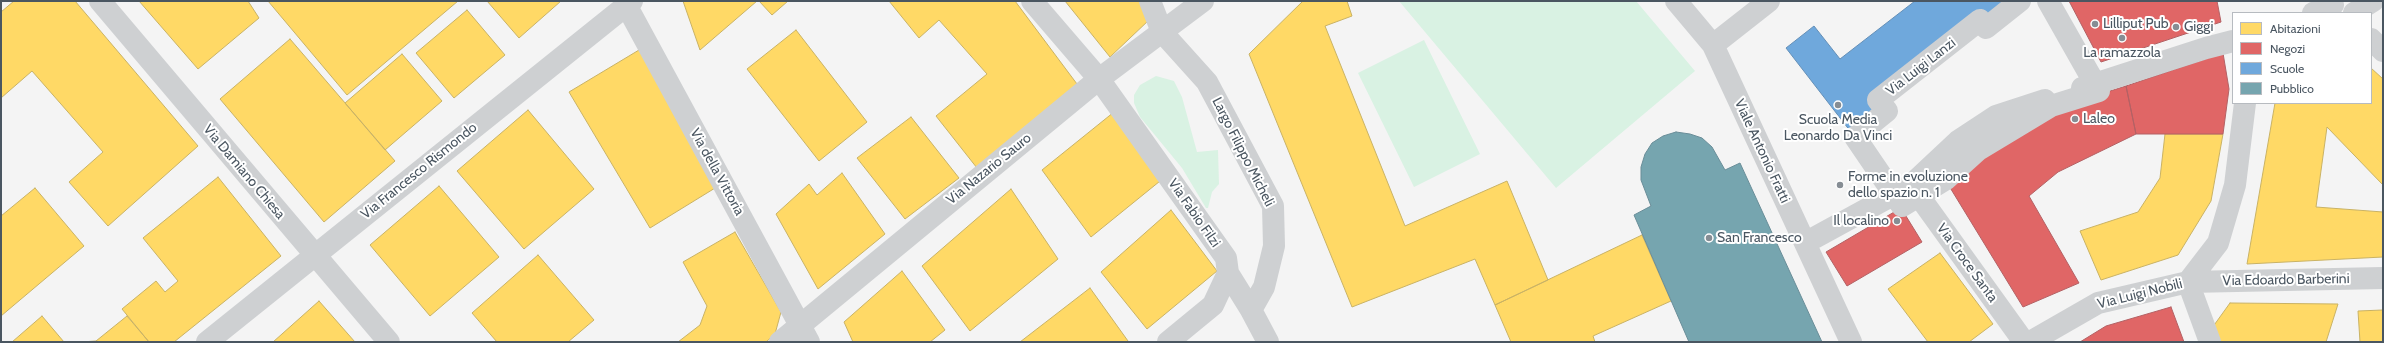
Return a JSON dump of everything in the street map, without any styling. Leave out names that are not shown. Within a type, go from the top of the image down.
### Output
[{"type":"street","name":"Via Damiano Chiesa","points":[[100,1],[389,342]]},
{"type":"street","name":"Via Fabio Filzi","points":[[1032,1],[1099,79],[1226,258],[1228,273]]},
{"type":"street","points":[[1150,1],[1162,32]]},
{"type":"street","name":"Via Nazario Sauro","points":[[780,342],[805,333],[1099,79],[1203,1]]},
{"type":"street","name":"Viale Antonio Fratti","points":[[1676,1],[1713,45],[1851,342]]},
{"type":"street","points":[[1713,45],[1769,1]]},
{"type":"street","name":"Via Luigi Lanzi","points":[[1908,191],[1855,137],[1887,111],[1878,100],[1980,20],[1986,28],[2020,1]]},
{"type":"street","points":[[2048,1],[2094,84]]},
{"type":"street","points":[[2356,12],[2373,1]]},
{"type":"street","name":"Via Francesco Rismondo","points":[[207,342],[628,3]]},
{"type":"street","name":"Via della Vittoria","points":[[628,3],[805,333]]},
{"type":"street","name":"Largo Filippo Micheli","points":[[1162,32],[1207,82],[1273,206],[1274,246],[1264,287],[1251,310]]},
{"type":"street","points":[[2372,40],[2383,51]]},
{"type":"street","points":[[1805,244],[1908,191],[1958,140],[1996,116],[2206,48],[2232,41]]},
{"type":"street","name":"Via Luigi Nobili","points":[[2030,342],[2098,303],[2188,282],[2218,243],[2235,185],[2246,104]]},
{"type":"street","name":"Via Croce Santa","points":[[1908,191],[2024,342]]},
{"type":"street","points":[[1228,273],[1251,310],[1268,342]]},
{"type":"street","points":[[1168,342],[1213,305],[1228,273]]},
{"type":"street","name":"Via Edoardo Barberini","points":[[2188,282],[2383,278]]},
{"type":"street","points":[[2188,282],[2210,342]]},
{"type":"green space","points":[[1399,1],[1636,1],[1695,71],[1556,188]]},
{"type":"green space","points":[[1424,40],[1480,154],[1414,187],[1358,73]]},
{"type":"green space","points":[[1156,76],[1174,81],[1182,97],[1197,152],[1218,150],[1219,184],[1212,192],[1208,208],[1206,208],[1182,168],[1140,117],[1134,103],[1134,95],[1140,85]]},
{"type":"building: Abitazioni","points":[[14,1],[75,1],[198,146],[108,226],[69,182],[103,152],[32,71],[1,98],[1,12]]},
{"type":"building: Abitazioni","points":[[139,1],[248,1],[259,18],[198,69]]},
{"type":"building: Abitazioni","points":[[268,1],[458,1],[347,95]]},
{"type":"building: Abitazioni","points":[[487,1],[561,1],[519,38]]},
{"type":"building: Abitazioni","points":[[683,1],[757,1],[700,50]]},
{"type":"building: Abitazioni","points":[[759,1],[788,1],[772,15]]},
{"type":"building: Abitazioni","points":[[889,1],[1015,1],[1077,84],[977,168],[936,116],[987,74],[939,20],[919,38]]},
{"type":"building: Abitazioni","points":[[1065,1],[1141,1],[1149,20],[1110,57]]},
{"type":"building: Abitazioni","points":[[1303,1],[1347,1],[1352,16],[1325,26],[1405,226],[1507,181],[1548,280],[1495,305],[1475,259],[1352,307],[1249,54]]},
{"type":"building: Abitazioni","points":[[467,10],[505,55],[454,98],[416,53]]},
{"type":"building: Abitazioni","points":[[796,30],[867,122],[819,161],[747,69]]},
{"type":"building: Abitazioni","points":[[290,39],[395,161],[324,222],[220,99]]},
{"type":"building: Abitazioni","points":[[639,50],[720,185],[650,228],[569,92]]},
{"type":"building: Abitazioni","points":[[402,54],[442,101],[385,150],[345,103]]},
{"type":"building: Abitazioni","points":[[2372,69],[2383,79],[2383,185],[2327,127],[2316,207],[2383,212],[2383,257],[2247,264],[2275,104],[2372,104]]},
{"type":"building: Abitazioni","points":[[528,110],[594,189],[524,249],[457,171]]},
{"type":"building: Abitazioni","points":[[1114,112],[1165,177],[1091,237],[1042,170]]},
{"type":"building: Abitazioni","points":[[911,117],[959,178],[905,219],[857,158]]},
{"type":"building: Abitazioni","points":[[2165,134],[2223,134],[2211,201],[2178,255],[2101,280],[2080,231],[2138,212],[2160,178]]},
{"type":"building: Abitazioni","points":[[842,173],[885,234],[818,289],[776,214],[809,184],[817,195]]},
{"type":"building: Abitazioni","points":[[218,177],[281,256],[174,342],[149,342],[122,309],[156,281],[165,292],[178,281],[143,238]]},
{"type":"building: Abitazioni","points":[[439,186],[499,257],[430,316],[370,245]]},
{"type":"building: Abitazioni","points":[[35,188],[84,246],[1,316],[1,216]]},
{"type":"building: Abitazioni","points":[[1011,189],[1058,259],[970,331],[922,266]]},
{"type":"building: Abitazioni","points":[[1171,210],[1217,271],[1147,329],[1101,272]]},
{"type":"building: Abitazioni","points":[[735,232],[781,312],[775,334],[766,342],[678,342],[700,325],[707,306],[683,262]]},
{"type":"building: Abitazioni","points":[[1642,235],[1671,301],[1593,336],[1595,342],[1511,342],[1495,305]]},
{"type":"building: Abitazioni","points":[[1940,253],[1993,324],[1969,342],[1928,342],[1888,289]]},
{"type":"building: Abitazioni","points":[[538,255],[594,320],[568,342],[497,342],[472,313]]},
{"type":"building: Abitazioni","points":[[902,271],[945,330],[930,342],[853,342],[844,322]]},
{"type":"building: Abitazioni","points":[[1090,288],[1128,341],[1127,342],[1020,342]]},
{"type":"building: Abitazioni","points":[[319,301],[355,342],[273,342]]},
{"type":"building: Abitazioni","points":[[2230,303],[2338,304],[2326,342],[2219,342],[2212,328]]},
{"type":"building: Abitazioni","points":[[2383,310],[2383,342],[2360,342],[2358,311]]},
{"type":"building: Abitazioni","points":[[42,316],[64,342],[12,342]]},
{"type":"building: Abitazioni","points":[[127,316],[149,342],[81,342],[96,341]]},
{"type":"building: Negozi","points":[[2069,1],[2217,1],[2221,22],[2101,62]]},
{"type":"building: Negozi","points":[[2223,53],[2229,89],[2223,134],[2136,134],[2126,86]]},
{"type":"building: Negozi","points":[[2126,86],[2136,134],[2058,172],[2029,196],[2079,283],[2023,307],[1946,181],[2055,108]]},
{"type":"building: Negozi","points":[[1901,208],[1922,242],[1847,286],[1826,252]]},
{"type":"building: Negozi","points":[[2171,307],[2184,342],[2080,342],[2106,326]]},
{"type":"building: Scuole","points":[[1915,1],[2019,1],[1877,100],[1886,111],[1854,136],[1786,48],[1814,26],[1840,59]]},
{"type":"building: Pubblico","name":"San Francesco","points":[[1676,132],[1702,138],[1712,147],[1725,170],[1740,163],[1822,342],[1689,342],[1634,215],[1651,206],[1641,180],[1641,167],[1645,154],[1652,143],[1663,136]]},
{"type":"place","name":"Lilliput Pub","points":[[2095,24]]},
{"type":"place","name":"Giggi","points":[[2176,27]]},
{"type":"place","name":"La ramazzola","points":[[2122,38]]},
{"type":"place","name":"Scuola Media Leonardo Da Vinci","points":[[1838,105]]},
{"type":"place","name":"Laleo","points":[[2075,119]]},
{"type":"place","name":"Forme in evoluzione dello spazio n. 1","points":[[1840,185]]},
{"type":"place","name":"Il localino","points":[[1897,221]]},
{"type":"place","name":"San Francesco","points":[[1709,238]]}]
